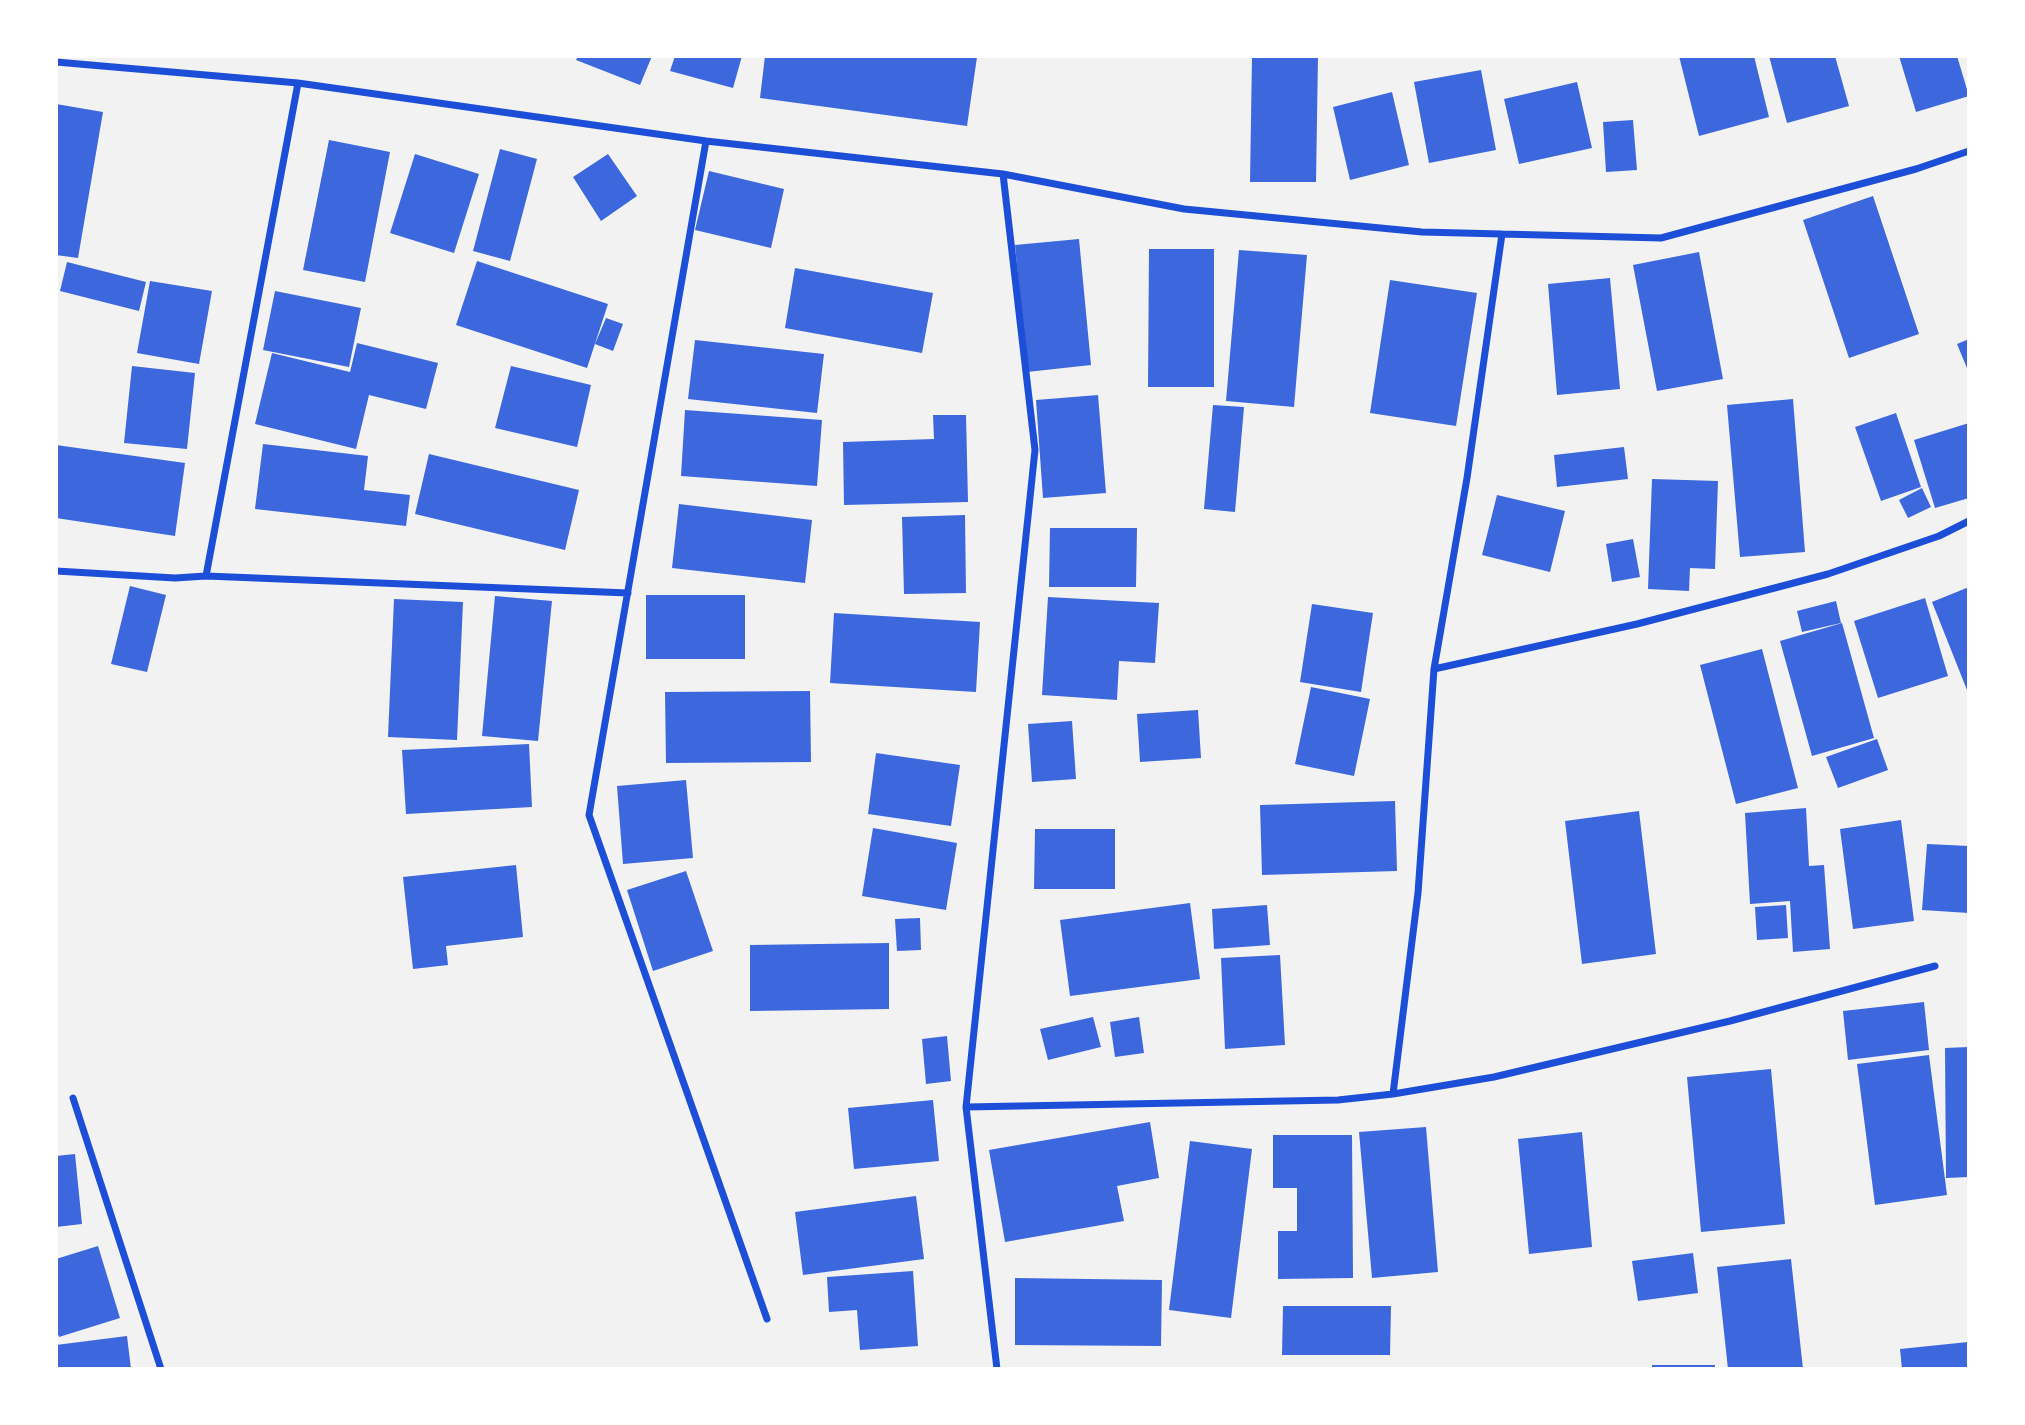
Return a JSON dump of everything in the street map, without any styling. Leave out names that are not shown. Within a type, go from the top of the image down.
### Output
[{"type":"street","points":[[56,62],[298,83],[706,141],[1003,174],[1184,209],[1422,232],[1661,238],[1916,169],[1969,151]]},
{"type":"street","points":[[206,576],[298,83]]},
{"type":"street","points":[[706,141],[589,815],[767,1320]]},
{"type":"street","points":[[996,1369],[966,1108],[1035,450],[1003,174]]},
{"type":"street","points":[[1393,1094],[1418,893],[1434,669],[1467,478],[1503,234]]},
{"type":"street","points":[[1434,669],[1637,624],[1828,574],[1939,536],[1969,521]]},
{"type":"street","points":[[56,571],[175,578],[206,576],[628,593]]},
{"type":"street","points":[[966,1108],[1338,1100],[1393,1094],[1494,1077],[1717,1025],[1935,966]]},
{"type":"street","points":[[73,1098],[161,1369]]},
{"type":"building","points":[[578,56],[652,56],[640,85],[576,60]]},
{"type":"building","points":[[675,56],[742,56],[733,88],[670,71]]},
{"type":"building","points":[[765,56],[977,57],[967,126],[760,98]]},
{"type":"building","points":[[1252,56],[1318,56],[1316,182],[1250,182]]},
{"type":"building","points":[[1679,56],[1754,56],[1769,117],[1699,136]]},
{"type":"building","points":[[1769,56],[1835,56],[1849,106],[1787,123]]},
{"type":"building","points":[[1899,56],[1957,56],[1969,96],[1916,112]]},
{"type":"building","points":[[1481,70],[1496,150],[1429,163],[1414,82]]},
{"type":"building","points":[[1577,82],[1592,148],[1519,164],[1504,99]]},
{"type":"building","points":[[1392,92],[1409,165],[1350,180],[1333,107]]},
{"type":"building","points":[[56,104],[103,112],[78,258],[56,255]]},
{"type":"building","points":[[1633,120],[1637,170],[1606,172],[1603,122]]},
{"type":"building","points":[[329,140],[390,152],[365,282],[303,270]]},
{"type":"building","points":[[500,149],[537,159],[510,261],[473,251]]},
{"type":"building","points":[[415,154],[479,174],[454,253],[390,233]]},
{"type":"building","points":[[608,154],[637,196],[601,221],[573,177]]},
{"type":"building","points":[[709,171],[784,189],[771,248],[695,230]]},
{"type":"building","points":[[1873,196],[1919,334],[1849,358],[1803,220]]},
{"type":"building","points":[[1079,239],[1091,365],[1027,372],[1015,245]]},
{"type":"building","points":[[1149,249],[1214,249],[1214,387],[1148,387]]},
{"type":"building","points":[[1239,250],[1307,255],[1294,407],[1226,401]]},
{"type":"building","points":[[1699,252],[1723,379],[1657,391],[1633,265]]},
{"type":"building","points":[[477,261],[608,304],[587,368],[456,325]]},
{"type":"building","points":[[67,262],[146,282],[139,311],[60,291]]},
{"type":"building","points":[[795,268],[933,293],[922,353],[785,328]]},
{"type":"building","points":[[1610,278],[1620,389],[1557,395],[1548,284]]},
{"type":"building","points":[[1390,280],[1477,293],[1456,426],[1370,413]]},
{"type":"building","points":[[150,281],[212,291],[199,364],[137,353]]},
{"type":"building","points":[[275,291],[361,308],[349,367],[263,350]]},
{"type":"building","points":[[606,318],[623,324],[613,351],[595,344]]},
{"type":"building","points":[[1969,339],[1969,373],[1957,344]]},
{"type":"building","points":[[695,340],[824,354],[817,413],[688,399]]},
{"type":"building","points":[[357,343],[438,363],[426,409],[369,395],[356,449],[255,424],[272,353],[350,372]]},
{"type":"building","points":[[132,366],[195,373],[187,449],[124,443]]},
{"type":"building","points":[[511,366],[591,385],[577,447],[495,428]]},
{"type":"building","points":[[1098,395],[1106,493],[1043,498],[1036,400]]},
{"type":"building","points":[[1793,399],[1805,552],[1740,557],[1727,405]]},
{"type":"building","points":[[1213,405],[1244,407],[1235,512],[1204,509]]},
{"type":"building","points":[[685,410],[822,420],[817,486],[681,476]]},
{"type":"building","points":[[1896,413],[1921,487],[1881,501],[1855,427]]},
{"type":"building","points":[[933,415],[966,415],[968,502],[844,505],[843,442],[934,439]]},
{"type":"building","points":[[1969,423],[1969,498],[1935,508],[1914,440]]},
{"type":"building","points":[[263,444],[368,456],[364,490],[410,495],[406,526],[255,509]]},
{"type":"building","points":[[56,445],[185,463],[175,536],[56,518]]},
{"type":"building","points":[[1624,447],[1628,479],[1557,487],[1554,455]]},
{"type":"building","points":[[429,454],[579,490],[565,550],[415,514]]},
{"type":"building","points":[[1652,479],[1718,481],[1715,569],[1690,568],[1689,591],[1648,589]]},
{"type":"building","points":[[1922,488],[1931,507],[1908,518],[1899,500]]},
{"type":"building","points":[[1497,495],[1565,511],[1550,572],[1482,555]]},
{"type":"building","points":[[679,504],[812,520],[805,583],[672,568]]},
{"type":"building","points":[[965,515],[966,593],[904,594],[902,517]]},
{"type":"building","points":[[1050,528],[1137,528],[1136,587],[1049,587]]},
{"type":"building","points":[[1633,539],[1640,577],[1612,582],[1606,544]]},
{"type":"building","points":[[130,586],[166,595],[147,672],[111,664]]},
{"type":"building","points":[[1969,587],[1969,695],[1932,602]]},
{"type":"building","points":[[646,595],[745,595],[745,659],[646,659]]},
{"type":"building","points":[[495,596],[552,601],[538,741],[482,736]]},
{"type":"building","points":[[1048,597],[1159,603],[1155,663],[1119,661],[1117,700],[1042,695]]},
{"type":"building","points":[[1925,598],[1948,676],[1878,698],[1854,621]]},
{"type":"building","points":[[394,599],[463,602],[457,740],[388,737]]},
{"type":"building","points":[[1836,601],[1841,623],[1802,632],[1797,611]]},
{"type":"building","points":[[1312,604],[1373,613],[1361,692],[1300,682]]},
{"type":"building","points":[[834,613],[980,622],[976,692],[830,683]]},
{"type":"building","points":[[1842,623],[1874,738],[1812,756],[1780,641]]},
{"type":"building","points":[[1762,649],[1798,788],[1736,804],[1700,665]]},
{"type":"building","points":[[1311,687],[1370,699],[1354,776],[1295,764]]},
{"type":"building","points":[[810,691],[811,762],[666,763],[665,692]]},
{"type":"building","points":[[1198,710],[1201,758],[1140,762],[1137,714]]},
{"type":"building","points":[[1072,721],[1076,779],[1032,782],[1028,724]]},
{"type":"building","points":[[1877,739],[1888,770],[1838,788],[1826,757]]},
{"type":"building","points":[[529,744],[532,807],[406,814],[402,750]]},
{"type":"building","points":[[876,753],[960,765],[951,826],[868,814]]},
{"type":"building","points":[[686,780],[693,858],[623,864],[617,786]]},
{"type":"building","points":[[1395,801],[1397,871],[1262,875],[1260,805]]},
{"type":"building","points":[[1806,808],[1809,866],[1824,865],[1830,949],[1793,952],[1790,901],[1750,904],[1745,813]]},
{"type":"building","points":[[1639,811],[1656,954],[1582,964],[1565,821]]},
{"type":"building","points":[[1901,820],[1914,921],[1853,929],[1840,829]]},
{"type":"building","points":[[873,828],[957,843],[946,910],[862,896]]},
{"type":"building","points":[[1035,829],[1115,829],[1115,889],[1034,889]]},
{"type":"building","points":[[1927,844],[1969,846],[1969,913],[1922,910]]},
{"type":"building","points":[[516,865],[523,937],[446,946],[448,965],[413,969],[403,877]]},
{"type":"building","points":[[686,871],[713,951],[653,971],[627,890]]},
{"type":"building","points":[[1190,903],[1200,979],[1070,996],[1060,920]]},
{"type":"building","points":[[1267,905],[1270,945],[1214,949],[1212,909]]},
{"type":"building","points":[[1786,905],[1788,938],[1757,940],[1755,907]]},
{"type":"building","points":[[920,918],[921,950],[897,951],[895,919]]},
{"type":"building","points":[[889,943],[889,1009],[750,1011],[750,945]]},
{"type":"building","points":[[1280,955],[1285,1045],[1225,1049],[1221,958]]},
{"type":"building","points":[[1924,1002],[1929,1050],[1848,1060],[1843,1011]]},
{"type":"building","points":[[1093,1017],[1101,1047],[1048,1060],[1040,1029]]},
{"type":"building","points":[[1139,1017],[1144,1053],[1115,1057],[1110,1022]]},
{"type":"building","points":[[947,1036],[951,1081],[926,1084],[922,1039]]},
{"type":"building","points":[[1969,1047],[1969,1177],[1946,1178],[1945,1048]]},
{"type":"building","points":[[1929,1055],[1947,1195],[1875,1205],[1857,1064]]},
{"type":"building","points":[[1771,1069],[1785,1224],[1701,1232],[1687,1077]]},
{"type":"building","points":[[933,1100],[939,1161],[854,1169],[848,1108]]},
{"type":"building","points":[[1150,1122],[1159,1178],[1117,1186],[1124,1221],[1005,1242],[989,1150]]},
{"type":"building","points":[[1426,1127],[1438,1272],[1372,1278],[1359,1132]]},
{"type":"building","points":[[1582,1132],[1592,1247],[1529,1254],[1518,1139]]},
{"type":"building","points":[[1273,1135],[1352,1135],[1353,1278],[1278,1279],[1278,1231],[1297,1231],[1297,1188],[1273,1188]]},
{"type":"building","points":[[1190,1141],[1252,1149],[1231,1318],[1169,1310]]},
{"type":"building","points":[[75,1154],[82,1224],[56,1227],[56,1156]]},
{"type":"building","points":[[916,1196],[924,1259],[803,1275],[795,1212]]},
{"type":"building","points":[[98,1246],[120,1318],[59,1337],[56,1328],[56,1259]]},
{"type":"building","points":[[1693,1253],[1698,1293],[1638,1301],[1632,1261]]},
{"type":"building","points":[[1791,1259],[1803,1369],[1728,1369],[1717,1267]]},
{"type":"building","points":[[913,1271],[918,1346],[860,1350],[857,1310],[829,1312],[827,1277]]},
{"type":"building","points":[[1015,1278],[1162,1280],[1161,1346],[1015,1345]]},
{"type":"building","points":[[1283,1306],[1391,1306],[1390,1355],[1282,1355]]},
{"type":"building","points":[[127,1336],[131,1369],[56,1369],[56,1345]]},
{"type":"building","points":[[1968,1342],[1969,1369],[1902,1369],[1900,1349]]},
{"type":"building","points":[[1652,1365],[1715,1365],[1715,1369],[1652,1369]]}]
